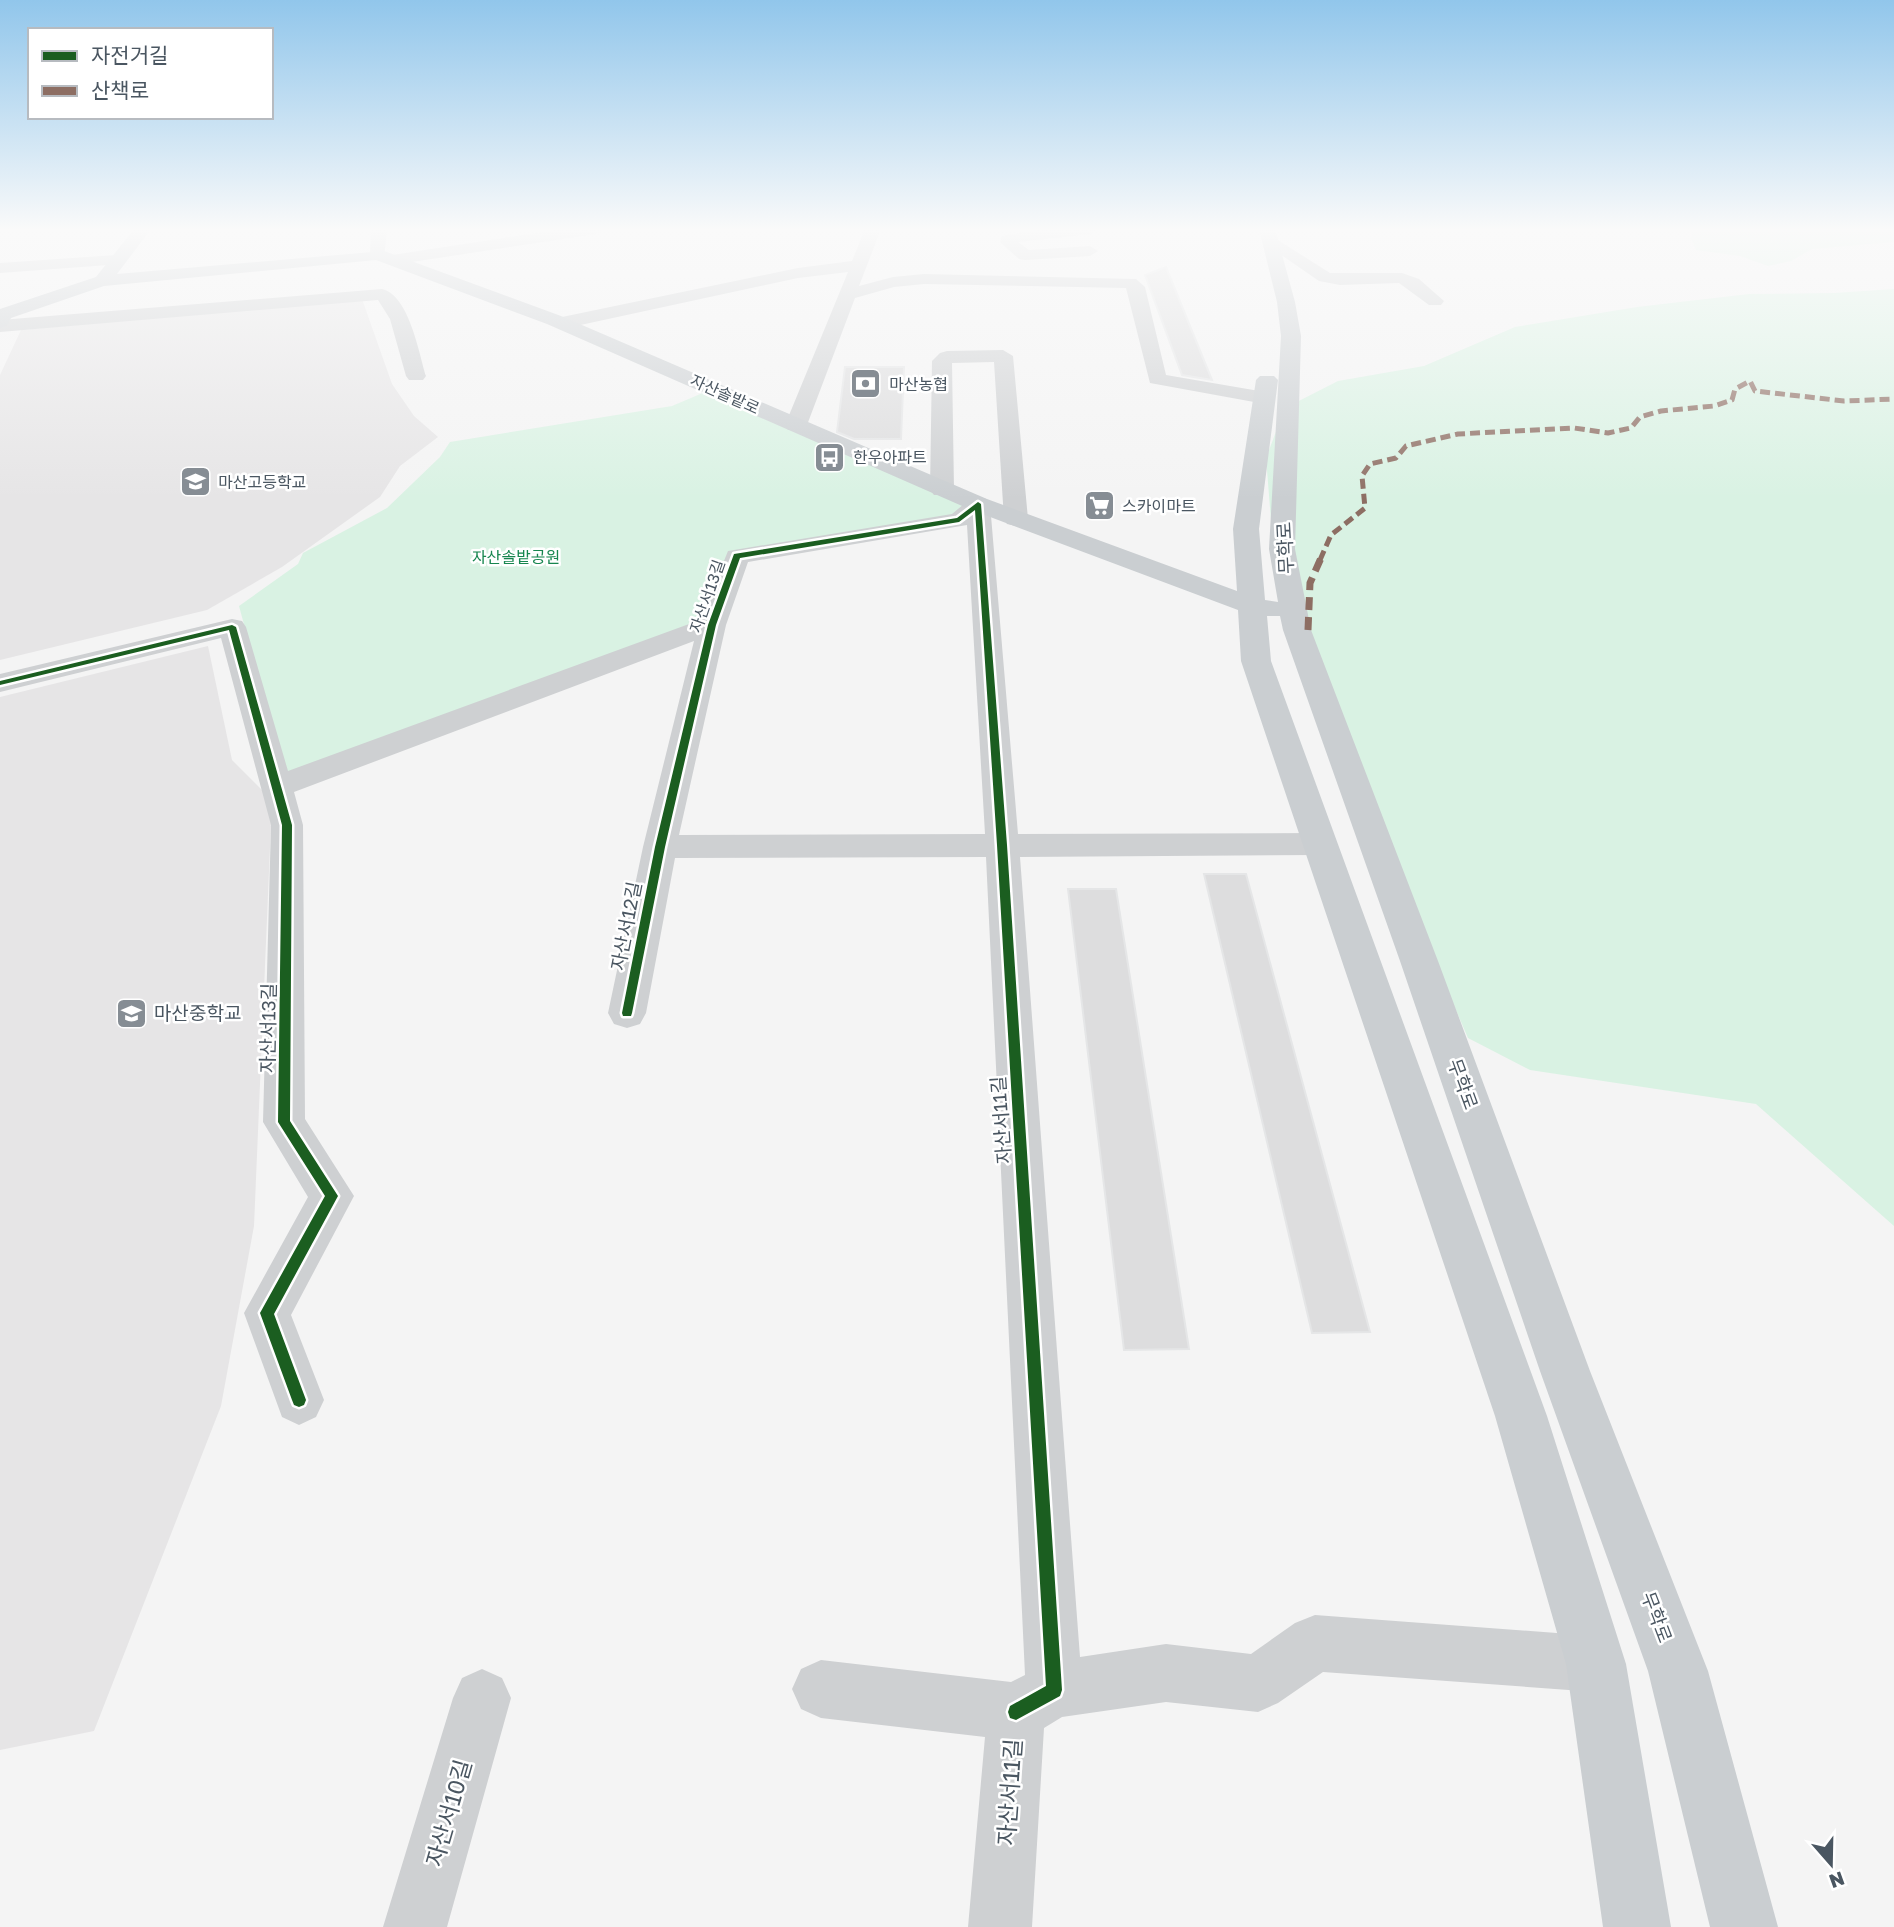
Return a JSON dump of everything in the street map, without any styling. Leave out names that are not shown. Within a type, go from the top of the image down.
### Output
[{"type":"main road","name":"자산솔밭로","points":[[551,319],[960,497],[1272,608]]},
{"type":"main road","name":"무학로","points":[[1288,319],[1291,337],[1282,550],[1272,608],[1256,661],[1318,845],[1521,1416],[1596,1664],[1637,1927]]},
{"type":"main road","name":"무학로","points":[[1266,356],[1268,382],[1246,529],[1272,608],[1304,651],[1419,961],[1565,1371],[1678,1671],[1744,1927]]},
{"type":"street","points":[[398,319],[416,376]]},
{"type":"street","points":[[562,323],[582,319]]},
{"type":"street","points":[[796,425],[838,319]]},
{"type":"street","points":[[1143,319],[1157,379],[1265,398]]},
{"type":"street","name":"자산서11길","points":[[1000,1927],[1035,1701],[1002,845],[942,362],[947,357],[1003,356],[1016,519]]},
{"type":"street","name":"자산서13길","points":[[660,846],[712,625],[737,556],[959,520],[960,497]]},
{"type":"street","name":"자산서13길","points":[[278,786],[712,625]]},
{"type":"street","name":"자산서13길","points":[[0,683],[232,627],[287,825],[284,1122],[332,1196],[267,1313],[299,1400]]},
{"type":"street","points":[[660,846],[1318,845]]},
{"type":"street","name":"자산서12길","points":[[627,1013],[660,846]]},
{"type":"street","points":[[821,1689],[1035,1701],[1166,1673],[1258,1684],[1315,1643],[1596,1664]]},
{"type":"street","name":"자산서10길","points":[[415,1927],[482,1698]]},
{"type":"shaded area","name":"마산고등학교","points":[[143,319],[369,319],[392,384],[414,416],[438,437],[400,466],[380,497],[282,567],[207,610],[0,660],[0,375],[21,330]]},
{"type":"shaded area","name":"마산중학교","points":[[208,646],[232,760],[272,800],[254,1226],[221,1406],[94,1731],[0,1750],[0,697]]},
{"type":"green space","points":[[1564,319],[1894,319],[1894,1226],[1756,1104],[1530,1070],[1468,1038],[1305,661],[1272,532],[1266,458],[1285,408],[1338,381],[1424,366],[1515,327]]},
{"type":"green space","name":"자산솔밭공원","points":[[705,392],[967,507],[955,517],[732,554],[706,620],[285,775],[239,606],[298,564],[303,553],[387,508],[440,457],[450,442],[672,406]]},
{"type":"building","points":[[1161,319],[1187,319],[1212,380],[1182,375]]},
{"type":"building","points":[[845,367],[904,367],[901,439],[854,439],[837,432]]},
{"type":"building","points":[[1204,874],[1246,874],[1370,1332],[1312,1333]]},
{"type":"building","points":[[1068,889],[1116,889],[1189,1349],[1124,1350]]},
{"type":"marked path","points":[[1308,630],[1310,583],[1331,535],[1365,508],[1362,476],[1370,464],[1396,458],[1406,446],[1458,434],[1574,428],[1608,433],[1631,428],[1640,417],[1661,411],[1714,406],[1732,400],[1735,389],[1750,381],[1755,391],[1844,401],[1894,399]]},
{"type":"cycle path","points":[[978,504],[1002,845],[1054,1690],[1016,1712]]},
{"type":"cycle path","points":[[627,1013],[660,847],[712,625],[737,556],[959,520],[978,504]]},
{"type":"cycle path","points":[[0,683],[232,627],[287,825],[284,1122],[332,1196],[267,1313],[299,1400]]},
{"type":"place","name":"마산농협","points":[[866,384]]},
{"type":"place","name":"한우아파트","points":[[830,457]]},
{"type":"place","name":"마산고등학교","points":[[195,482]]},
{"type":"place","name":"스카이마트","points":[[1099,506]]},
{"type":"place","name":"마산중학교","points":[[131,1013]]}]
